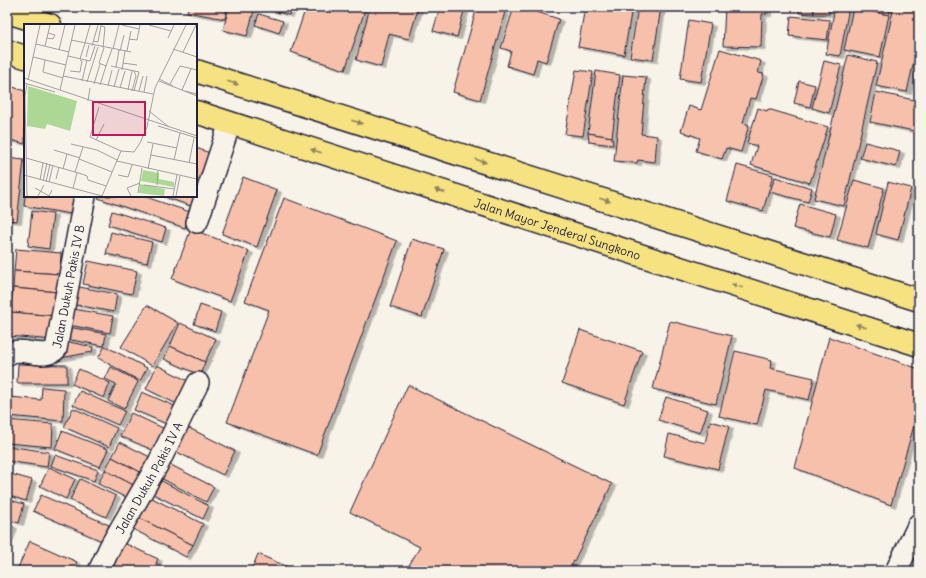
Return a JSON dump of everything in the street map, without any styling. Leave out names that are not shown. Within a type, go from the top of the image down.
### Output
[{"type":"main road","points":[[7,12],[47,24]]},
{"type":"main road","points":[[7,51],[24,57]]},
{"type":"main road","points":[[197,71],[919,300]]},
{"type":"main road","name":"Jalan Mayor Jenderal Sungkono","points":[[197,112],[919,345]]},
{"type":"street","points":[[197,222],[230,123]]},
{"type":"street","name":"Jalan Dukuh Pakis IV B","points":[[7,355],[10,352],[47,354],[56,349],[85,197]]},
{"type":"street","name":"Jalan Dukuh Pakis IV A","points":[[99,571],[110,547],[159,462],[198,383]]},
{"type":"street","points":[[896,571],[919,524]]},
{"type":"building","points":[[188,7],[227,7],[225,19],[187,12]]},
{"type":"building","points":[[229,7],[255,7],[247,36],[223,30]]},
{"type":"building","points":[[259,7],[291,7],[289,15]]},
{"type":"building","points":[[306,7],[366,7],[345,70],[291,52]]},
{"type":"building","points":[[370,7],[418,9],[409,39],[389,34],[381,67],[356,60]]},
{"type":"building","points":[[440,7],[465,7],[457,37],[433,31]]},
{"type":"building","points":[[477,7],[486,7],[505,12],[480,100],[453,92]]},
{"type":"building","points":[[514,7],[521,7],[559,19],[546,62],[537,59],[533,74],[507,66],[511,51],[501,48]]},
{"type":"building","points":[[585,7],[632,7],[624,55],[578,47]]},
{"type":"building","points":[[638,7],[661,7],[653,60],[630,57]]},
{"type":"building","points":[[725,7],[767,7],[767,14],[762,14],[761,47],[723,46]]},
{"type":"building","points":[[799,7],[814,7],[814,14],[799,13]]},
{"type":"building","points":[[814,7],[829,7],[829,14],[814,14]]},
{"type":"building","points":[[835,7],[849,7],[840,56],[826,54]]},
{"type":"building","points":[[853,7],[890,7],[889,15]]},
{"type":"building","points":[[894,7],[919,7],[919,38],[907,92],[876,86]]},
{"type":"building","points":[[853,8],[889,15],[880,57],[844,50]]},
{"type":"building","points":[[259,14],[283,21],[279,33],[255,25]]},
{"type":"building","points":[[791,16],[830,20],[827,40],[789,36]]},
{"type":"building","points":[[689,20],[711,24],[701,82],[680,79]]},
{"type":"building","points":[[720,49],[761,61],[758,73],[764,74],[756,99],[750,98],[743,123],[749,125],[741,152],[726,148],[722,159],[696,151],[700,138],[681,131],[689,106],[701,110]]},
{"type":"building","points":[[848,55],[877,62],[844,206],[814,199]]},
{"type":"building","points":[[824,61],[841,65],[829,113],[812,108]]},
{"type":"building","points":[[576,70],[593,72],[583,136],[565,134]]},
{"type":"building","points":[[596,71],[620,75],[612,137],[588,133]]},
{"type":"building","points":[[623,75],[646,77],[641,134],[657,136],[655,162],[638,160],[637,163],[614,161]]},
{"type":"building","points":[[799,81],[815,85],[810,107],[794,103]]},
{"type":"building","points":[[7,85],[24,91],[24,144],[7,139]]},
{"type":"building","points":[[876,92],[919,101],[919,132],[870,122]]},
{"type":"building","points":[[758,108],[767,111],[768,109],[828,127],[810,183],[751,165],[757,146],[747,143]]},
{"type":"building","points":[[588,133],[612,137],[613,145],[589,142]]},
{"type":"building","points":[[865,142],[900,151],[896,167],[860,158]]},
{"type":"building","points":[[197,148],[210,153],[197,189]]},
{"type":"building","points":[[7,158],[24,160],[17,221],[7,220]]},
{"type":"building","points":[[737,165],[773,175],[763,211],[727,201]]},
{"type":"building","points":[[243,177],[277,190],[257,247],[222,234]]},
{"type":"building","points":[[775,177],[812,188],[808,202],[770,192]]},
{"type":"building","points":[[854,180],[884,188],[868,248],[837,240]]},
{"type":"building","points":[[888,182],[911,188],[898,240],[876,234]]},
{"type":"building","points":[[25,197],[74,197],[71,214],[24,206]]},
{"type":"building","points":[[146,197],[190,212],[185,228],[98,198]]},
{"type":"building","points":[[165,197],[195,197],[191,206]]},
{"type":"building","points":[[284,198],[397,241],[317,455],[227,422],[269,310],[245,301]]},
{"type":"building","points":[[800,204],[836,214],[830,237],[793,228]]},
{"type":"building","points":[[32,211],[53,214],[49,249],[28,246]]},
{"type":"building","points":[[112,211],[166,228],[162,242],[108,225]]},
{"type":"building","points":[[191,229],[249,251],[230,301],[172,279]]},
{"type":"building","points":[[111,232],[152,242],[147,263],[106,254]]},
{"type":"building","points":[[412,239],[444,249],[422,317],[390,307]]},
{"type":"building","points":[[16,249],[61,253],[60,274],[14,271]]},
{"type":"building","points":[[88,261],[137,271],[132,294],[83,284]]},
{"type":"building","points":[[14,271],[60,274],[58,292],[13,288]]},
{"type":"building","points":[[74,286],[117,294],[114,312],[71,304]]},
{"type":"building","points":[[13,288],[58,292],[56,316],[10,312]]},
{"type":"building","points":[[147,305],[178,323],[152,366],[121,347]]},
{"type":"building","points":[[200,305],[221,312],[215,331],[194,324]]},
{"type":"building","points":[[68,308],[113,316],[110,333],[64,324]]},
{"type":"building","points":[[10,312],[56,316],[54,340],[8,336]]},
{"type":"building","points":[[670,321],[732,336],[716,404],[653,389]]},
{"type":"building","points":[[180,323],[216,339],[205,362],[170,346]]},
{"type":"building","points":[[63,326],[106,334],[104,346],[61,338]]},
{"type":"building","points":[[580,330],[642,351],[624,404],[562,383]]},
{"type":"building","points":[[829,337],[919,369],[919,408],[891,505],[795,468]]},
{"type":"building","points":[[60,340],[93,347],[92,352],[56,359]]},
{"type":"building","points":[[105,346],[147,368],[140,381],[98,358]]},
{"type":"building","points":[[170,346],[205,362],[200,375],[164,359]]},
{"type":"building","points":[[735,351],[772,360],[770,368],[814,378],[809,400],[766,390],[757,425],[719,416]]},
{"type":"building","points":[[18,364],[67,365],[67,383],[17,383]]},
{"type":"building","points":[[157,365],[188,381],[177,404],[146,389]]},
{"type":"building","points":[[111,367],[138,382],[124,409],[108,401],[116,384],[105,379]]},
{"type":"building","points":[[79,369],[110,383],[104,398],[72,384]]},
{"type":"building","points":[[408,385],[612,484],[569,571],[416,571],[408,567],[420,547],[350,512]]},
{"type":"building","points":[[42,387],[64,389],[63,421],[8,416],[10,397],[41,400]]},
{"type":"building","points":[[80,391],[125,411],[118,425],[73,405]]},
{"type":"building","points":[[142,392],[177,407],[169,425],[134,410]]},
{"type":"building","points":[[666,397],[708,410],[700,433],[658,420]]},
{"type":"building","points":[[73,408],[117,428],[109,447],[64,427]]},
{"type":"building","points":[[131,413],[165,429],[155,451],[120,436]]},
{"type":"building","points":[[7,420],[53,424],[52,447],[7,443]]},
{"type":"building","points":[[710,421],[729,426],[718,469],[664,456],[669,434],[705,443]]},
{"type":"building","points":[[185,426],[235,451],[223,475],[173,450]]},
{"type":"building","points":[[62,431],[108,449],[100,467],[55,449]]},
{"type":"building","points":[[120,442],[152,458],[144,474],[112,457]]},
{"type":"building","points":[[7,446],[49,452],[47,467],[7,461]]},
{"type":"building","points":[[55,455],[98,470],[94,481],[51,466]]},
{"type":"building","points":[[112,457],[144,474],[137,487],[105,470]]},
{"type":"building","points":[[165,462],[214,487],[206,502],[157,476]]},
{"type":"building","points":[[49,467],[75,479],[66,499],[40,486]]},
{"type":"building","points":[[105,470],[137,487],[131,500],[98,484]]},
{"type":"building","points":[[7,473],[32,480],[26,501],[7,495]]},
{"type":"building","points":[[80,479],[116,496],[106,517],[70,500]]},
{"type":"building","points":[[158,479],[209,506],[203,519],[151,493]]},
{"type":"building","points":[[41,495],[109,525],[102,541],[33,511]]},
{"type":"building","points":[[148,496],[203,524],[193,545],[137,517]]},
{"type":"building","points":[[7,499],[24,504],[19,523],[7,519]]},
{"type":"building","points":[[137,517],[193,545],[186,557],[131,528]]},
{"type":"building","points":[[7,524],[13,526],[7,543]]},
{"type":"building","points":[[30,541],[77,562],[73,571],[17,570]]},
{"type":"building","points":[[122,542],[158,559],[156,563],[173,571],[108,571]]},
{"type":"building","points":[[258,554],[297,571],[251,571]]}]
